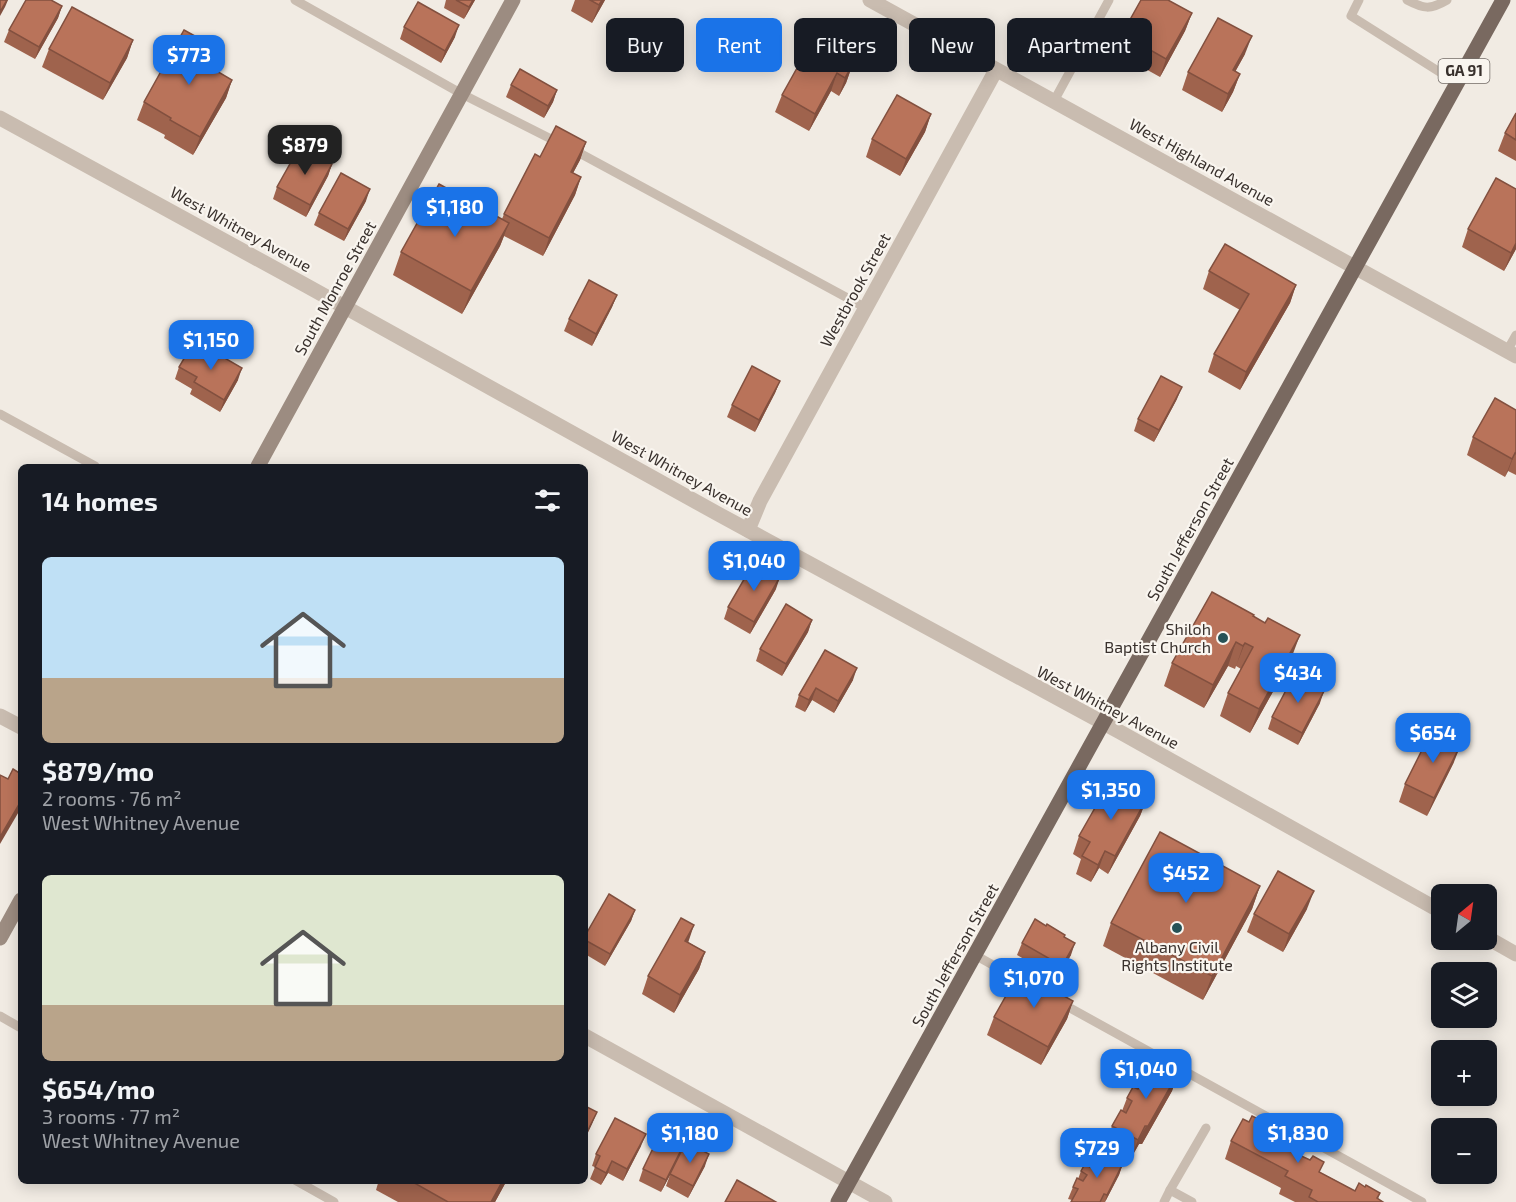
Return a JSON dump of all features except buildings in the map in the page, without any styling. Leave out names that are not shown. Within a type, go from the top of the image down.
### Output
[{"type":"main road","name":"South Monroe Street","points":[[259,464],[513,0]]},
{"type":"main road","name":"South Jefferson Street","points":[[838,1202],[1503,0]]},
{"type":"main road","points":[[0,938],[18,905]]},
{"type":"street","name":"West Highland Avenue","points":[[870,0],[1512,353]]},
{"type":"street","name":"Westbrook Street","points":[[748,530],[760,501],[996,70]]},
{"type":"street","name":"West Whitney Avenue","points":[[0,118],[1431,906]]},
{"type":"street","points":[[0,716],[18,726]]},
{"type":"street","points":[[1497,943],[1516,954]]},
{"type":"street","points":[[588,1038],[885,1202]]},
{"type":"lane","points":[[295,0],[462,94],[588,157],[866,308]]},
{"type":"lane","points":[[1054,101],[1109,0]]},
{"type":"lane","points":[[1359,0],[1351,16],[1457,83]]},
{"type":"lane","points":[[1407,0],[1422,8],[1438,5],[1447,0]]},
{"type":"lane","points":[[1512,353],[1516,335]]},
{"type":"lane","points":[[0,414],[91,464]]},
{"type":"lane","points":[[975,956],[1037,990]]},
{"type":"lane","points":[[1048,996],[1422,1202]]},
{"type":"lane","points":[[0,1016],[18,1026]]},
{"type":"lane","points":[[1164,1202],[1206,1128]]},
{"type":"lane","points":[[303,1184],[334,1202]]},
{"type":"lane","points":[[1170,1190],[1192,1202]]},
{"type":"place","name":"Shiloh Baptist Church","points":[[1223,638]]},
{"type":"place","name":"Albany Civil Rights Institute","points":[[1177,928]]}]
